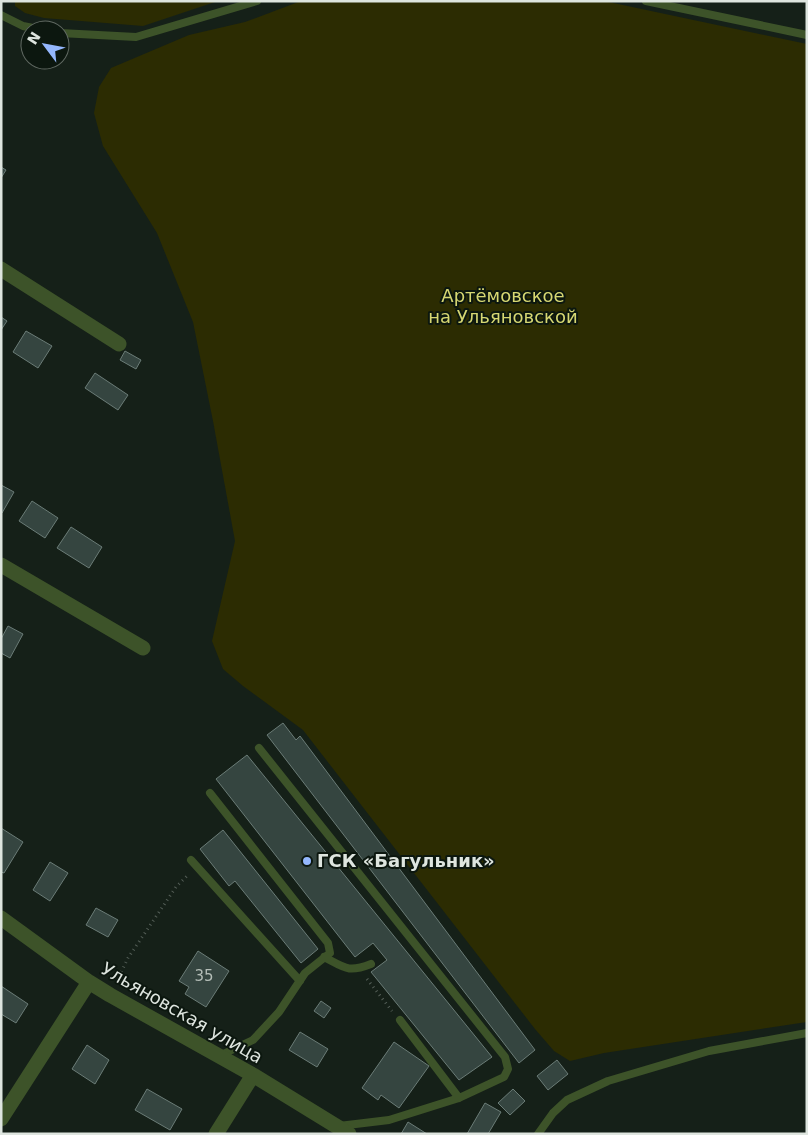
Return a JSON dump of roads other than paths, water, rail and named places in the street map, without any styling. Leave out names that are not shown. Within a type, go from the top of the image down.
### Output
[{"type":"street","points":[[1,269],[119,344]]},
{"type":"street","points":[[1,565],[143,648]]},
{"type":"street","name":"Ульяновская улица","points":[[1,918],[89,982],[253,1075],[343,1130]]},
{"type":"street","points":[[1,1119],[89,982]]},
{"type":"street","points":[[216,1134],[253,1075]]},
{"type":"lane","points":[[70,34],[136,37],[257,1]]},
{"type":"lane","points":[[646,1],[807,35]]},
{"type":"lane","points":[[1,15],[20,24]]},
{"type":"lane","points":[[259,748],[505,1057],[508,1070],[504,1077],[459,1098],[389,1120],[343,1130]]},
{"type":"lane","points":[[210,793],[328,942],[330,953],[305,973],[279,1012],[253,1040],[219,1056]]},
{"type":"lane","points":[[194,864],[300,981]]},
{"type":"lane","points":[[324,957],[349,969],[371,964]]},
{"type":"lane","points":[[400,1020],[459,1098]]},
{"type":"lane","points":[[538,1134],[552,1112],[567,1100],[608,1081],[708,1051],[807,1033]]},
{"type":"place","name":"ГСК «Багульник»","points":[[307,861]]},
{"type":"park label","name":"Артёмовское на Ульяновской","points":[[503,306]]}]
